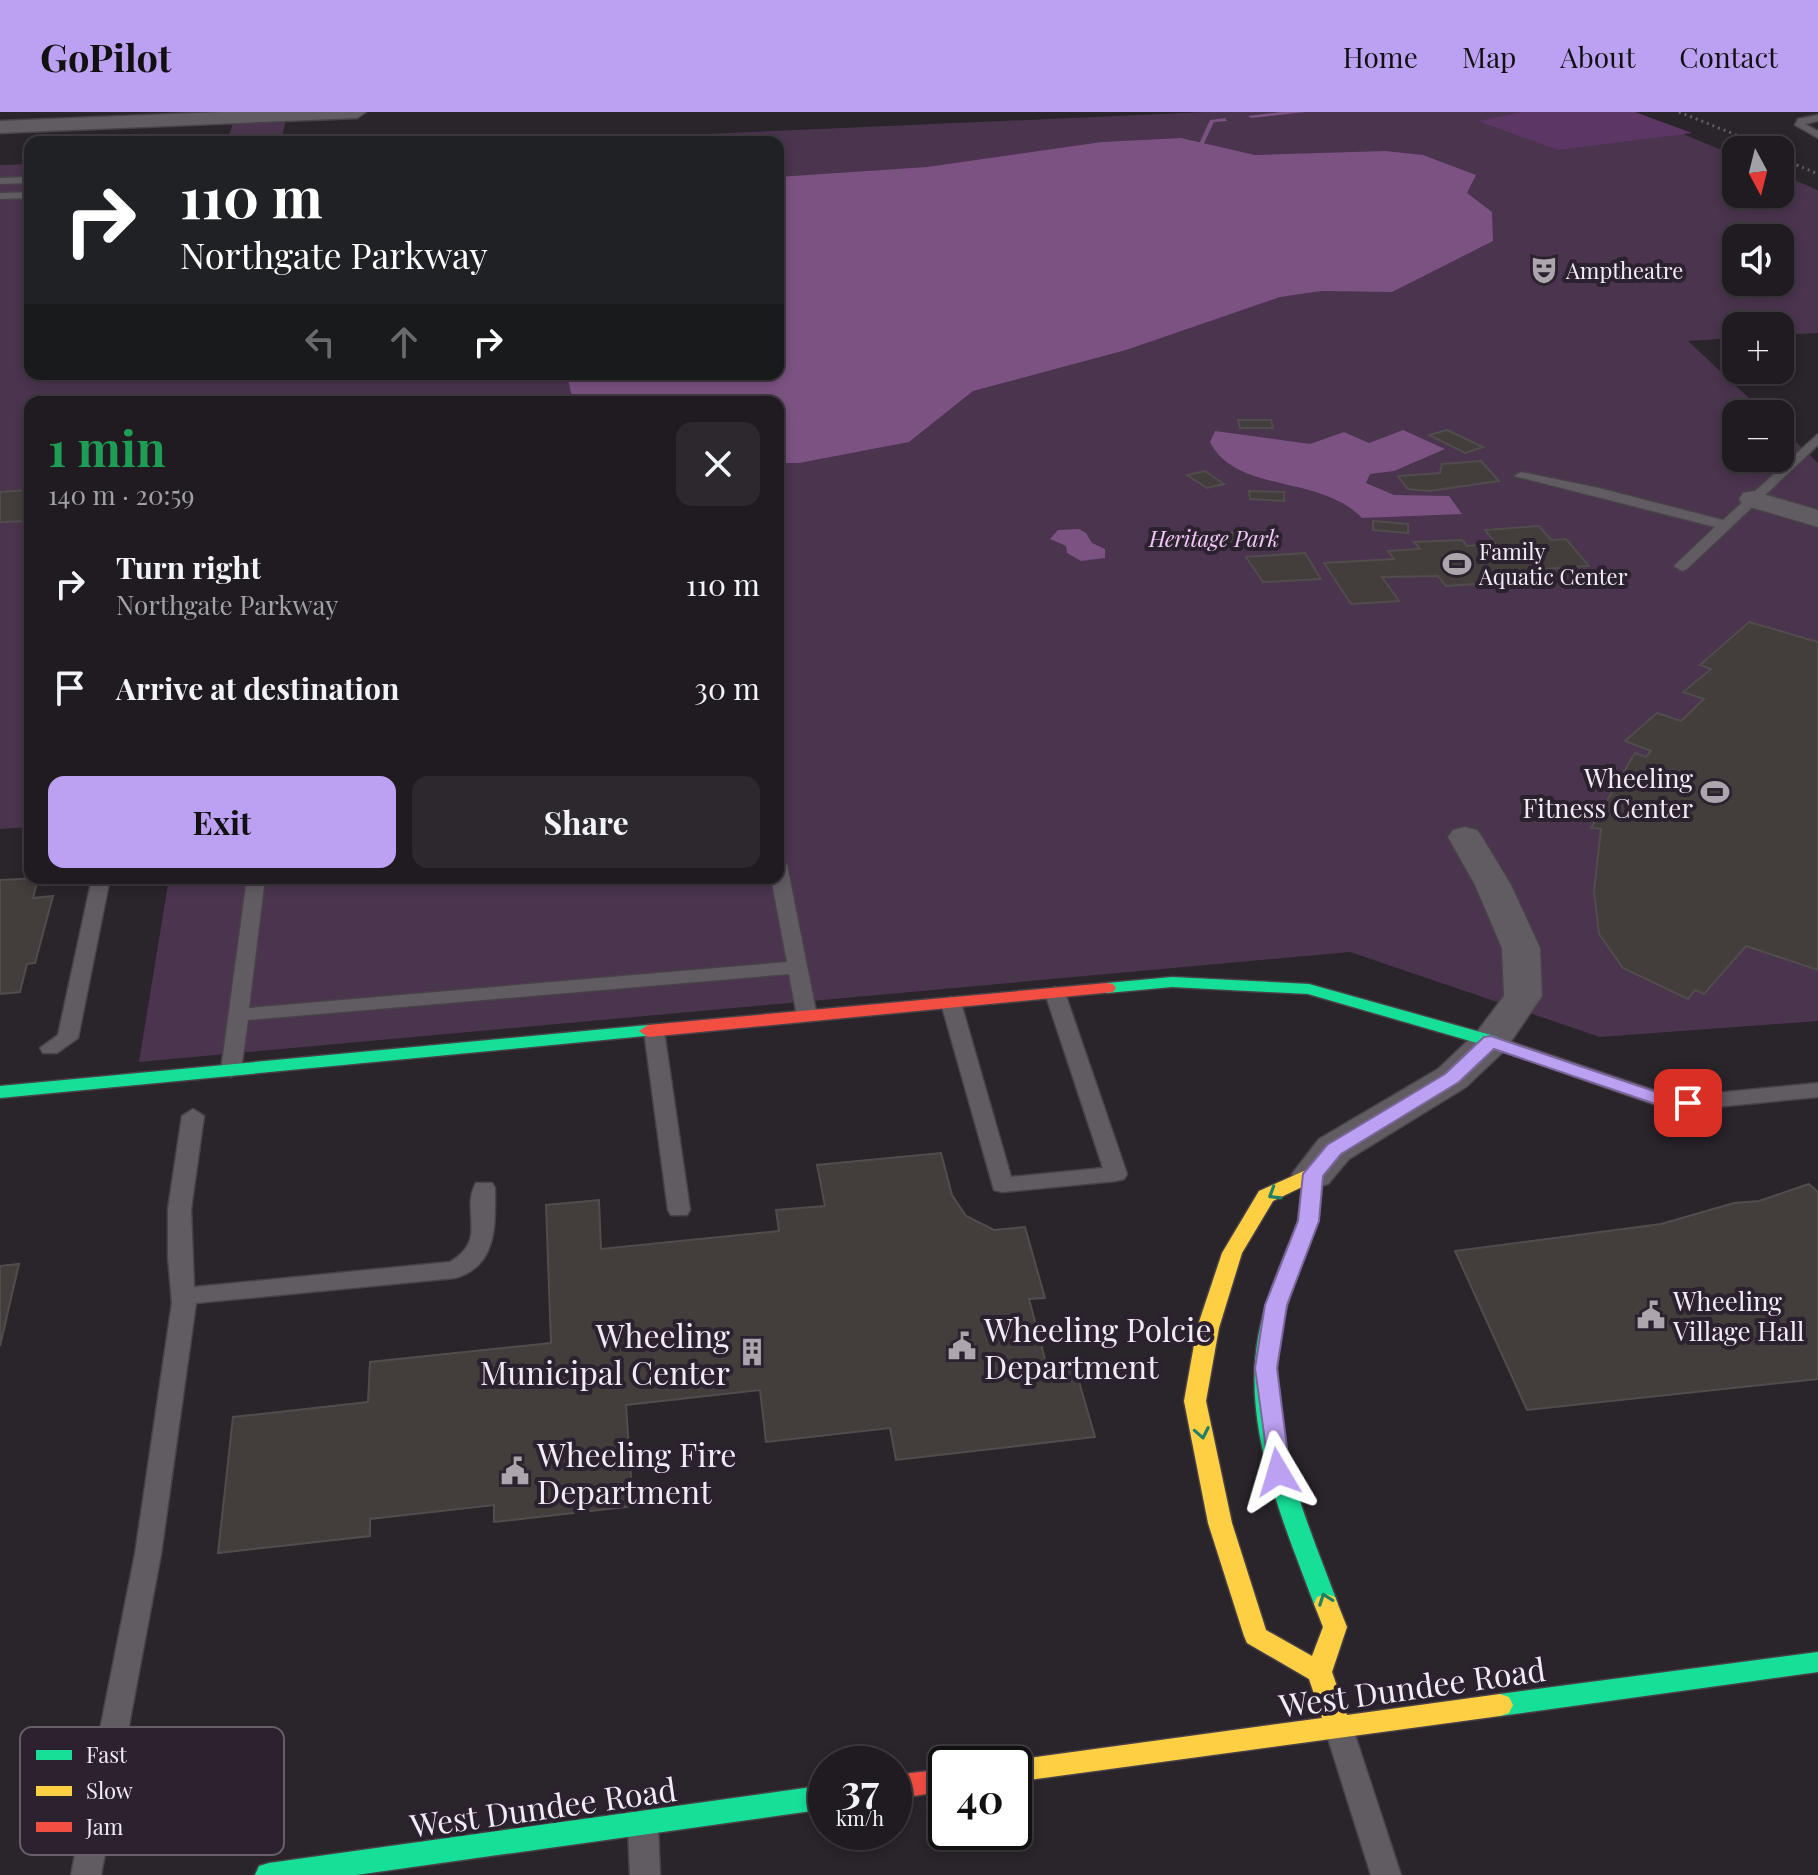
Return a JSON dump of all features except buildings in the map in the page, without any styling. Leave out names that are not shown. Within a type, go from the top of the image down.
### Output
[{"type":"street","points":[[7,122],[357,112]]},
{"type":"street","points":[[1753,499],[1818,519]]},
{"type":"street","points":[[1319,1672],[1256,1636],[1220,1523],[1195,1401],[1208,1328],[1232,1253],[1266,1196],[1313,1174],[1334,1149],[1452,1078],[1491,1041],[1523,996],[1521,948],[1493,885],[1465,837]]},
{"type":"street","points":[[0,1092],[1172,982],[1309,989],[1491,1041]]},
{"type":"street","points":[[1313,1174],[1308,1221],[1276,1305],[1266,1368],[1278,1472],[1335,1627],[1319,1672],[1338,1726]]},
{"type":"street","name":"West Dundee Road","points":[[1032,1768],[1818,1662]]},
{"type":"street","name":"West Dundee Road","points":[[269,1875],[808,1800]]},
{"type":"lane","points":[[1818,118],[1802,121],[1800,125],[1818,135]]},
{"type":"lane","points":[[0,181],[24,180]]},
{"type":"lane","points":[[0,196],[24,195]]},
{"type":"lane","points":[[1682,566],[1818,438]]},
{"type":"lane","points":[[1521,476],[1599,492],[1725,525]]},
{"type":"lane","points":[[50,1048],[68,1038],[100,884]]},
{"type":"lane","points":[[231,1070],[255,884]]},
{"type":"lane","points":[[782,884],[807,1016]]},
{"type":"lane","points":[[238,1015],[797,967]]},
{"type":"lane","points":[[951,1003],[1002,1185],[1116,1174],[1055,993]]},
{"type":"lane","points":[[654,1031],[679,1210]]},
{"type":"lane","points":[[1491,1041],[1673,1104],[1818,1090]]},
{"type":"lane","points":[[115,1727],[148,1554],[183,1296],[178,1263],[183,1163],[193,1116]]},
{"type":"lane","points":[[183,1296],[455,1270],[473,1261],[483,1245],[484,1188]]},
{"type":"lane","points":[[1338,1726],[1386,1875]]},
{"type":"lane","points":[[642,1823],[645,1875]]},
{"type":"lane","points":[[86,1875],[90,1855]]},
{"type":"green space","name":"Heritage Park","points":[[1206,112],[1630,112],[1722,150],[1722,208],[1794,208],[1794,180],[1818,190],[1818,333],[1794,334],[1794,312],[1722,312],[1722,339],[1688,341],[1722,373],[1722,384],[1734,384],[1751,400],[1722,400],[1722,472],[1794,472],[1794,440],[1818,463],[1818,1021],[1600,1037],[1350,952],[139,1062],[168,884],[784,884],[784,396],[24,396],[24,827],[0,829],[0,165],[24,164],[24,380],[784,380],[784,136],[662,136]]},
{"type":"green space","points":[[286,119],[282,136],[228,136],[234,121]]},
{"type":"shaded area","points":[[1522,112],[1635,112],[1692,133],[1558,150],[1478,121]]},
{"type":"shaded area","points":[[1181,138],[1255,155],[1385,151],[1423,155],[1476,175],[1467,193],[1492,212],[1493,241],[1392,292],[1321,291],[1280,297],[1126,350],[973,391],[909,442],[799,463],[784,463],[784,396],[572,396],[568,380],[784,380],[784,177],[927,167],[1102,142]]},
{"type":"shaded area","points":[[1403,430],[1445,449],[1394,471],[1370,474],[1366,483],[1394,495],[1449,496],[1462,514],[1362,518],[1344,504],[1324,495],[1239,470],[1222,458],[1210,442],[1215,431],[1310,444],[1344,432],[1369,443]]},
{"type":"shaded area","points":[[1079,529],[1086,533],[1092,543],[1105,549],[1105,558],[1081,561],[1067,553],[1066,546],[1050,539],[1058,530]]},
{"type":"waterway","points":[[1251,116],[1302,112]]},
{"type":"waterway","points":[[1195,156],[1212,121],[1225,120]]},
{"type":"railway","points":[[1679,112],[1739,136]]},
{"type":"railway","points":[[1794,164],[1818,174]]},
{"type":"traffic: fast","points":[[1107,988],[1172,982],[1309,989],[1491,1041]]},
{"type":"traffic: fast","points":[[0,1092],[648,1031]]},
{"type":"traffic: fast","points":[[1301,1239],[1269,1336],[1267,1400],[1285,1489],[1326,1604]]},
{"type":"traffic: fast","points":[[1500,1705],[1818,1662]]},
{"type":"traffic: fast","points":[[269,1875],[808,1800]]},
{"type":"traffic: slow","points":[[1301,1239],[1308,1221],[1313,1174],[1266,1196],[1232,1253],[1208,1328],[1195,1401],[1220,1523],[1256,1636],[1319,1672]]},
{"type":"traffic: slow","points":[[1326,1604],[1335,1627],[1319,1672],[1338,1726]]},
{"type":"traffic: slow","points":[[1032,1769],[1500,1705]]},
{"type":"traffic: jam","points":[[648,1031],[1107,988]]},
{"type":"traffic: jam","points":[[912,1785],[928,1782]]},
{"type":"place","name":"Amptheatre","points":[[1544,270]]},
{"type":"place","name":"Family Aquatic Center","points":[[1457,564]]},
{"type":"place","name":"Wheeling Fitness Center","points":[[1715,792]]},
{"type":"place","name":"Wheeling Village Hall","points":[[1651,1315]]},
{"type":"place","name":"Wheeling Polcie Department","points":[[962,1346]]},
{"type":"place","name":"Wheeling Municipal Center","points":[[752,1352]]},
{"type":"place","name":"Wheeling Fire Department","points":[[515,1471]]},
{"type":"route","points":[[1278,1472],[1266,1368],[1276,1305],[1308,1221],[1313,1174],[1334,1149],[1452,1078],[1491,1041],[1673,1104],[1688,1103]]}]
